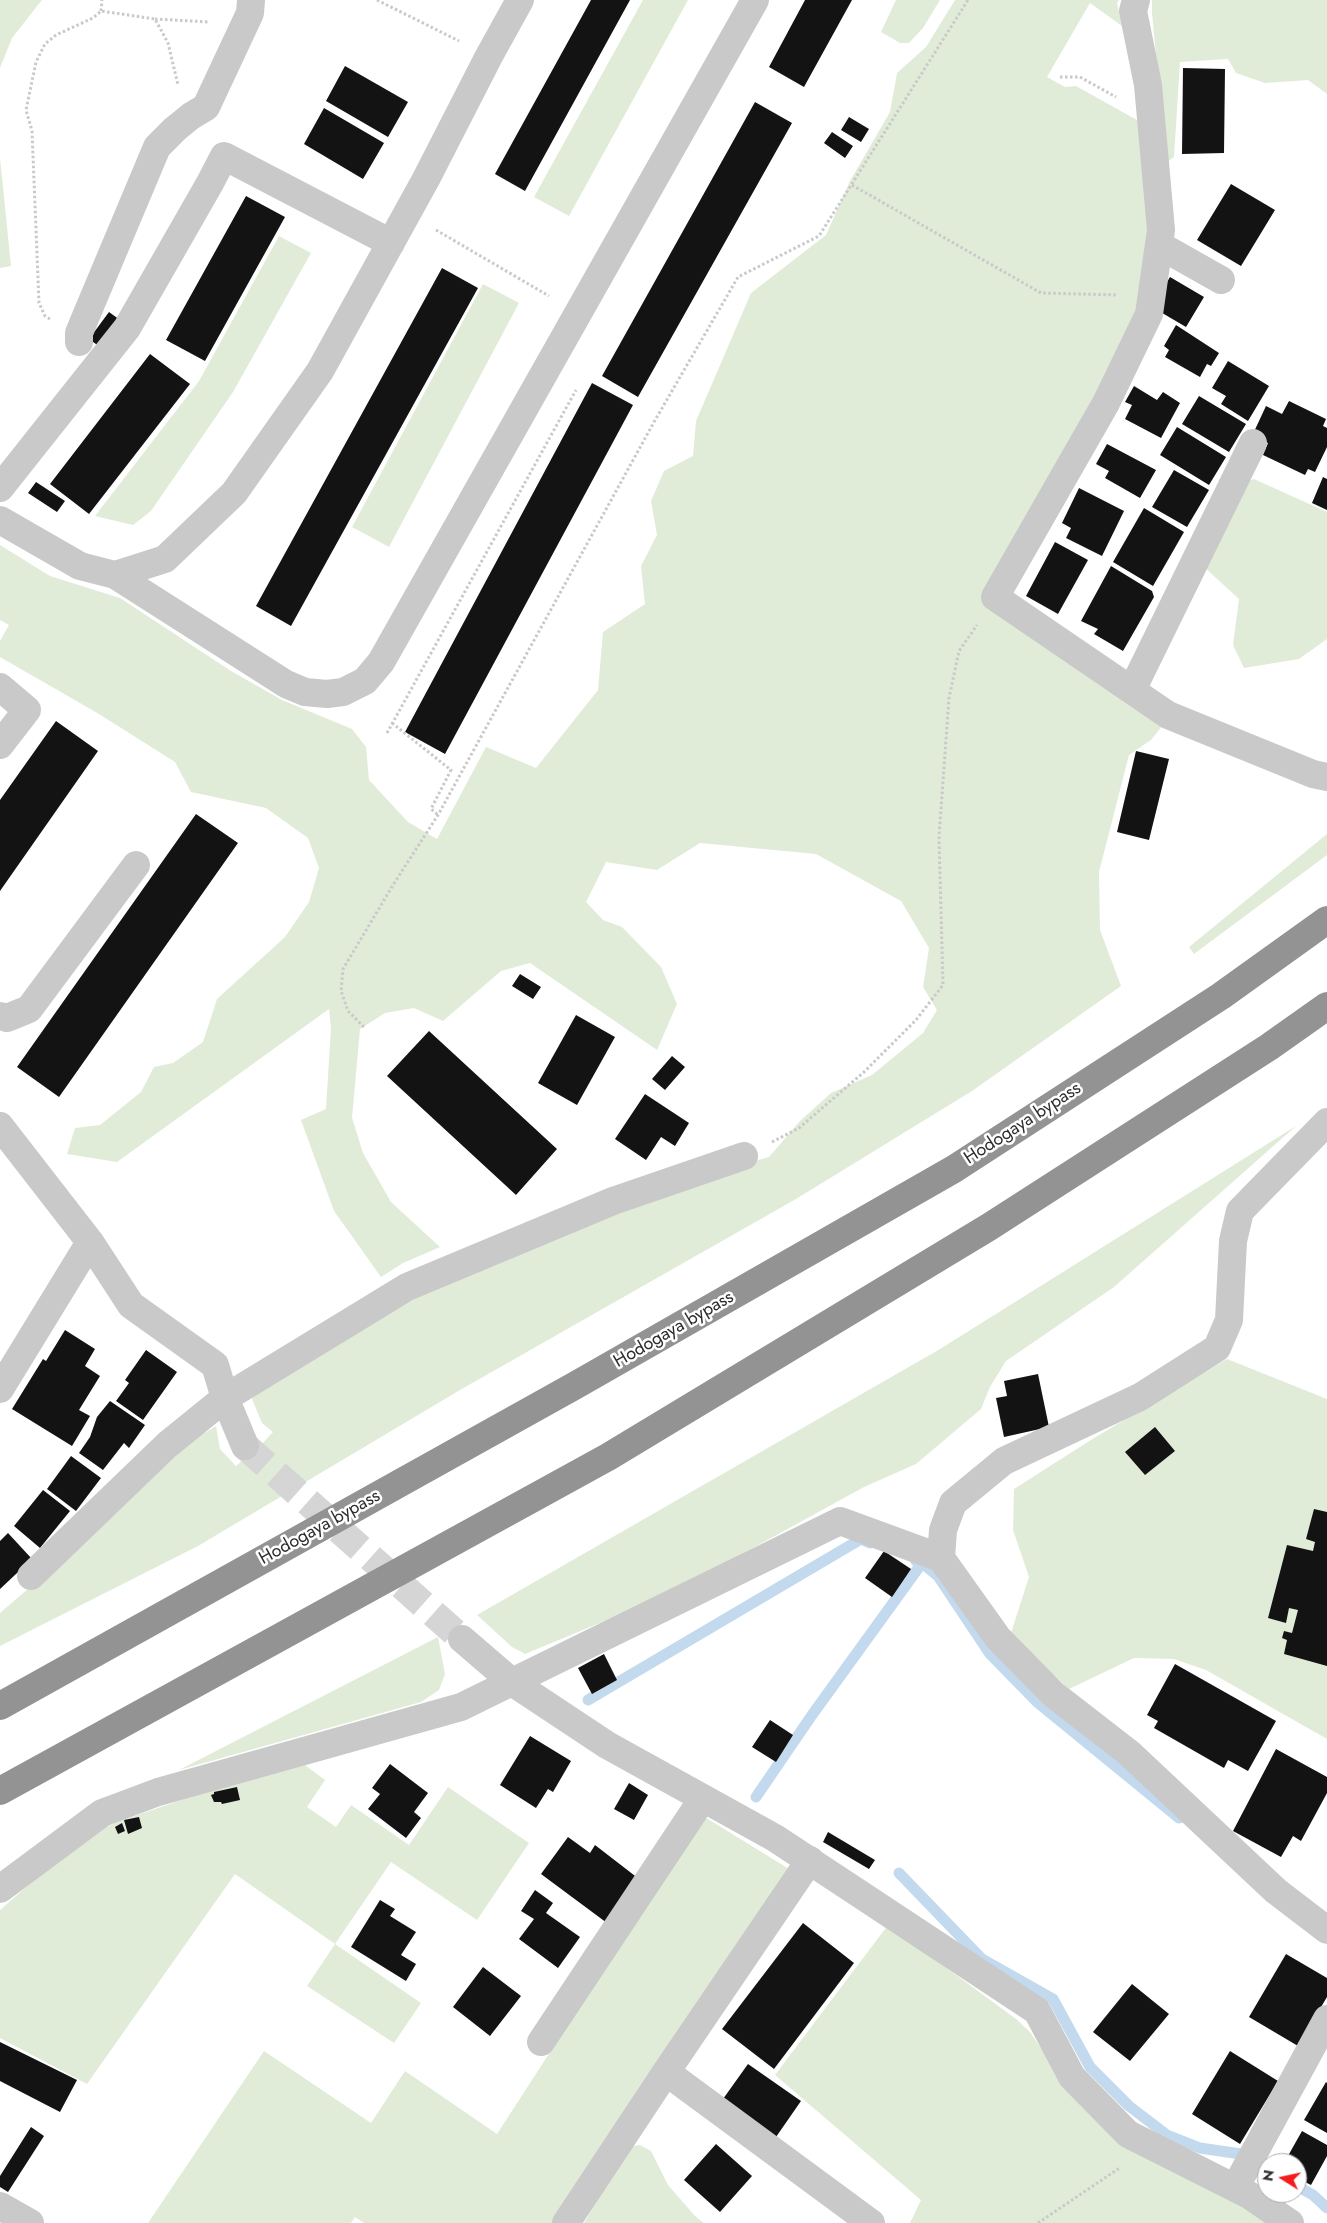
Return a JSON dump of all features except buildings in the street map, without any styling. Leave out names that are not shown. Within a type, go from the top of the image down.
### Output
[{"type":"highway","name":"Hodogaya bypass","points":[[0,1706],[576,1385],[954,1169],[1221,996],[1327,920]]},
{"type":"highway","points":[[0,1791],[608,1456],[989,1227],[1269,1047],[1327,1006]]},
{"type":"street","points":[[115,575],[165,559],[234,493],[320,371],[391,243],[520,0]]},
{"type":"street","points":[[0,520],[80,566],[115,575],[286,684],[305,692],[327,694],[343,692],[365,681],[382,662],[755,0]]},
{"type":"street","points":[[1136,0],[1133,11],[1148,85],[1161,230],[1149,314],[1106,403],[995,597],[1168,715],[1313,774],[1327,777]]},
{"type":"street","points":[[79,342],[86,316],[157,147],[175,128],[206,107],[249,10]]},
{"type":"street","points":[[0,488],[127,328],[224,156],[391,243]]},
{"type":"street","points":[[1159,245],[1221,280]]},
{"type":"street","points":[[1132,690],[1253,443]]},
{"type":"street","points":[[0,687],[27,710],[0,745]]},
{"type":"street","points":[[0,1016],[7,1018],[29,1009],[136,865]]},
{"type":"street","points":[[941,1558],[942,1530],[953,1503],[1004,1461],[1140,1397],[1216,1348],[1229,1320],[1233,1241],[1240,1211],[1327,1122]]},
{"type":"street","points":[[0,1126],[90,1242],[131,1305],[215,1365],[225,1398],[245,1446]]},
{"type":"street","points":[[31,1576],[167,1445],[225,1398],[407,1287],[613,1201],[744,1156]]},
{"type":"street","points":[[0,1389],[90,1242]]},
{"type":"street","points":[[0,1889],[102,1813],[158,1792],[461,1707],[840,1521],[941,1558],[998,1638],[1053,1694],[1129,1753],[1276,1891],[1327,1930]]},
{"type":"street","points":[[462,1639],[512,1682],[607,1745],[775,1838],[1037,2011],[1072,2076],[1128,2134],[1235,2188],[1290,2223]]},
{"type":"street","points":[[541,2042],[703,1798]]},
{"type":"street","points":[[566,2223],[810,1860]]},
{"type":"street","points":[[1235,2188],[1327,2019]]},
{"type":"street","points":[[666,2072],[871,2223]]},
{"type":"street","points":[[0,2206],[30,2223]]},
{"type":"path","points":[[79,342],[45,316],[40,303],[32,131],[26,110],[36,62],[45,44],[56,35],[93,18],[101,11],[102,0]]},
{"type":"path","points":[[376,0],[489,56]]},
{"type":"path","points":[[364,1026],[348,1011],[341,991],[344,969],[392,884],[438,815],[654,422],[738,277],[819,236],[968,0]]},
{"type":"path","points":[[101,11],[192,22],[249,10]]},
{"type":"path","points":[[155,19],[168,43],[180,98],[191,116]]},
{"type":"path","points":[[1060,76],[1080,77],[1151,117]]},
{"type":"path","points":[[852,185],[1041,293],[1152,296]]},
{"type":"path","points":[[407,213],[578,312]]},
{"type":"path","points":[[744,1156],[799,1128],[864,1072],[916,1020],[943,985],[939,837],[949,698],[959,651],[995,597]]},
{"type":"path","points":[[392,723],[451,770],[431,810],[438,815]]},
{"type":"path","points":[[1038,2223],[1082,2192],[1153,2147]]},
{"type":"green space","points":[[0,0],[42,0],[12,38],[0,68]]},
{"type":"green space","points":[[643,0],[688,0],[569,216],[534,197]]},
{"type":"green space","points":[[896,0],[940,0],[923,28],[909,43],[900,43],[881,32]]},
{"type":"green space","points":[[955,0],[1119,0],[1117,3],[1122,26],[1090,3],[1047,77],[1065,87],[1076,86],[1144,124],[1154,234],[1140,317],[985,596],[1163,725],[1151,740],[1129,755],[1099,872],[1100,930],[1121,986],[972,1091],[796,1199],[460,1390],[198,1546],[0,1646],[0,1613],[108,1520],[188,1443],[216,1426],[220,1449],[236,1466],[261,1445],[273,1432],[262,1423],[252,1399],[258,1388],[427,1292],[716,1172],[769,1157],[800,1121],[831,1093],[872,1075],[923,1033],[937,1010],[923,987],[929,948],[901,901],[816,854],[700,843],[657,870],[606,862],[586,902],[603,920],[622,927],[661,967],[677,1004],[657,1050],[530,963],[501,971],[443,1021],[414,1008],[385,1013],[360,1029],[352,1118],[363,1153],[391,1202],[440,1247],[403,1263],[381,1277],[334,1211],[301,1120],[326,1109],[331,1028],[329,1009],[117,1162],[67,1154],[75,1128],[100,1125],[141,1092],[154,1067],[173,1063],[203,1042],[217,999],[285,937],[309,902],[319,868],[308,838],[266,808],[191,792],[175,762],[99,714],[0,657],[0,641],[9,625],[0,620],[0,545],[50,576],[120,598],[231,671],[282,700],[352,729],[366,747],[369,780],[408,822],[437,839],[486,747],[536,768],[598,690],[603,632],[645,604],[641,566],[657,535],[651,501],[664,471],[693,456],[696,421],[751,293],[826,235],[850,181],[890,112],[897,73],[926,47]]},
{"type":"green space","points":[[1152,0],[1327,0],[1327,94],[1308,80],[1265,83],[1236,73],[1228,59],[1180,62],[1174,157],[1166,163]]},
{"type":"green space","points":[[0,158],[11,266],[0,268]]},
{"type":"green space","points":[[279,236],[311,253],[233,392],[151,511],[133,525],[95,516],[199,381]]},
{"type":"green space","points":[[483,284],[519,303],[389,547],[352,527]]},
{"type":"green space","points":[[1254,479],[1327,512],[1327,639],[1299,659],[1244,668],[1233,645],[1239,599],[1203,566],[1242,483]]},
{"type":"green space","points":[[1327,834],[1327,855],[1194,954],[1189,947]]},
{"type":"green space","points":[[1296,1126],[1114,1287],[1006,1361],[990,1387],[981,1409],[916,1464],[864,1487],[722,1565],[619,1615],[525,1654],[512,1647],[477,1615],[940,1349]]},
{"type":"green space","points":[[1227,1359],[1327,1399],[1327,1739],[1206,1670],[1174,1659],[1134,1658],[1069,1689],[1010,1636],[1029,1577],[1013,1530],[1014,1489],[1094,1438]]},
{"type":"green space","points":[[438,1637],[445,1674],[439,1690],[421,1702],[179,1770]]},
{"type":"green space","points":[[305,1765],[325,1780],[307,1807],[336,1827],[351,1805],[409,1845],[448,1787],[529,1843],[477,1920],[391,1862],[335,1944],[235,1874],[87,2084],[0,2038],[0,1910],[41,1874],[98,1831],[117,1822],[196,1795]]},
{"type":"green space","points":[[703,1816],[794,1872],[557,2223],[364,2223],[355,2217],[351,2223],[148,2223],[264,2051],[371,2123],[405,2071],[497,2134]]},
{"type":"green space","points":[[888,1925],[1016,2019],[1030,2032],[1055,2069],[1271,2223],[910,2223],[921,2200],[775,2075]]},
{"type":"green space","points":[[335,1944],[421,2003],[394,2043],[307,1986]]},
{"type":"green space","points":[[640,2145],[651,2151],[668,2185],[695,2216],[704,2223],[584,2223],[628,2147]]},
{"type":"waterway","points":[[588,1700],[861,1539],[870,1543]]},
{"type":"waterway","points":[[916,1561],[922,1563],[938,1576],[990,1654],[1037,1702],[1179,1818]]},
{"type":"waterway","points":[[756,1797],[812,1715],[922,1563]]},
{"type":"waterway","points":[[899,1873],[982,1959],[1053,1999],[1090,2067],[1129,2106],[1167,2135],[1200,2148],[1241,2154],[1257,2163]]},
{"type":"waterway","points":[[1307,2192],[1327,2208]]},
{"type":"tunnel","points":[[245,1446],[462,1639]]}]
